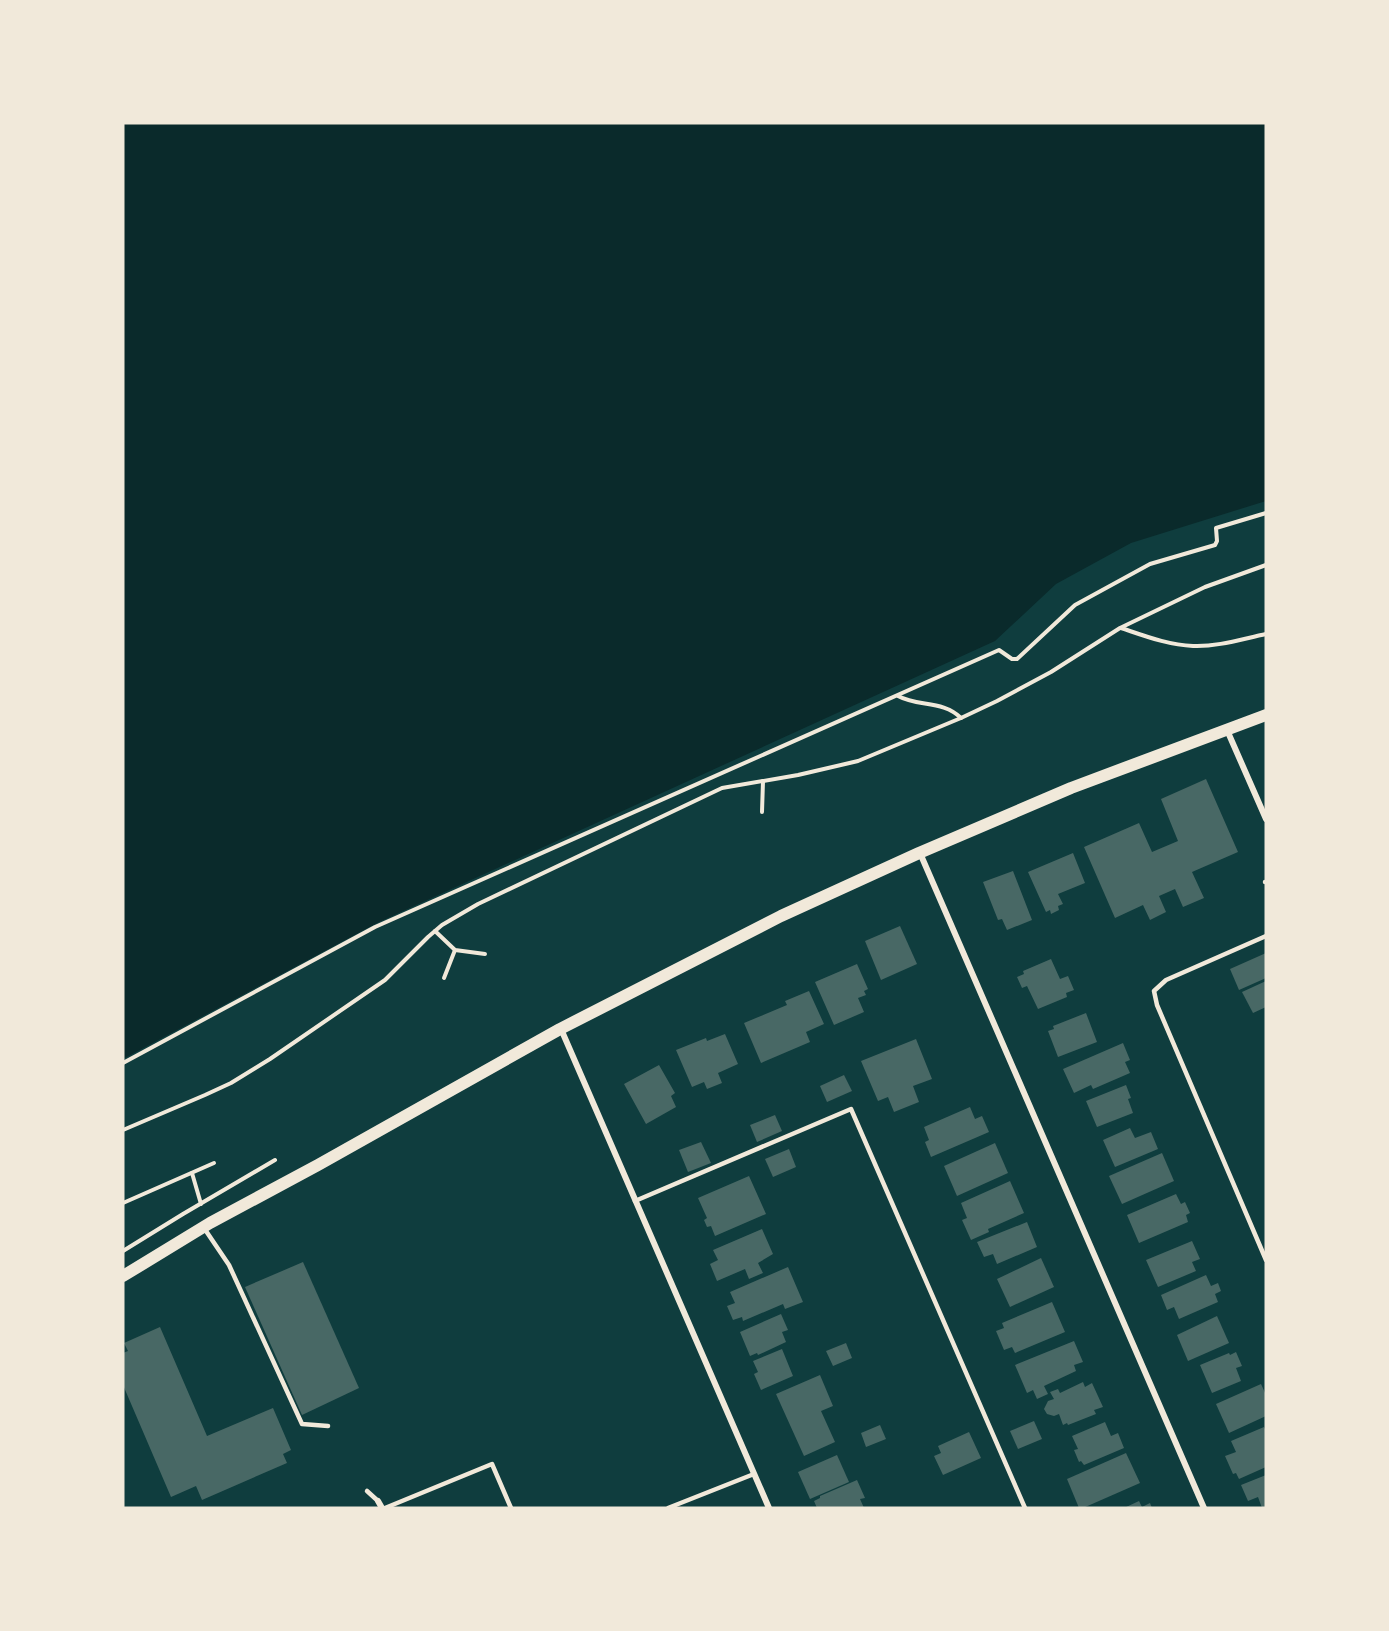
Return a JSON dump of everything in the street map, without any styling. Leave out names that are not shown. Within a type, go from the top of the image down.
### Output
[{"type":"main road","points":[[123,1276],[204,1227],[560,1029],[781,916],[1071,788],[1266,715]]},
{"type":"street","points":[[1227,730],[1266,819]]},
{"type":"street","points":[[920,853],[1204,1508]]},
{"type":"street","points":[[560,1029],[769,1508]]},
{"type":"street","points":[[378,1501],[383,1508]]},
{"type":"lane","points":[[1266,936],[1166,980],[1154,991],[1157,1005],[1266,1260]]},
{"type":"lane","points":[[635,1201],[851,1109],[1025,1508]]},
{"type":"lane","points":[[204,1227],[229,1265],[302,1424],[328,1426]]},
{"type":"lane","points":[[383,1508],[492,1464],[511,1508]]},
{"type":"lane","points":[[668,1508],[754,1474]]},
{"type":"lane","points":[[367,1491],[378,1501]]},
{"type":"path","points":[[123,1063],[375,927],[999,650],[1012,659],[1017,659],[1075,605],[1150,564],[1215,545],[1216,528],[1266,513]]},
{"type":"path","points":[[123,1130],[231,1083],[270,1059],[385,980],[442,925],[478,904],[722,788],[798,775],[858,761],[960,718],[998,701],[1051,672],[1120,628],[1205,587],[1266,565]]},
{"type":"path","points":[[1120,628],[1165,642],[1195,646],[1266,634]]},
{"type":"path","points":[[897,695],[901,698],[945,707],[960,718]]},
{"type":"path","points":[[762,812],[763,781]]},
{"type":"path","points":[[435,931],[454,950],[484,954]]},
{"type":"path","points":[[444,978],[454,950]]},
{"type":"path","points":[[123,1251],[275,1160]]},
{"type":"path","points":[[123,1203],[214,1163]]},
{"type":"path","points":[[192,1173],[201,1204]]},
{"type":"water","points":[[123,123],[1266,123],[1266,501],[1131,543],[1056,584],[995,641],[377,923],[123,1059]]},
{"type":"building","points":[[1206,779],[1238,852],[1192,872],[1204,898],[1183,907],[1175,889],[1159,896],[1166,912],[1150,920],[1143,905],[1115,918],[1084,847],[1139,823],[1152,852],[1178,841],[1161,799]]},
{"type":"building","points":[[1073,853],[1085,883],[1058,894],[1063,904],[1058,906],[1059,910],[1051,914],[1050,910],[1046,912],[1028,872]]},
{"type":"building","points":[[1013,871],[1032,920],[1007,930],[1002,919],[998,920],[983,882]]},
{"type":"building","points":[[900,926],[917,964],[881,980],[865,941]]},
{"type":"building","points":[[1266,953],[1266,978],[1239,990],[1230,969]]},
{"type":"building","points":[[1051,959],[1060,979],[1068,976],[1074,990],[1066,993],[1067,997],[1038,1009],[1027,986],[1022,988],[1017,977],[1024,974],[1023,971]]},
{"type":"building","points":[[857,964],[868,989],[864,991],[866,995],[858,998],[864,1012],[834,1025],[815,982]]},
{"type":"building","points":[[1266,981],[1266,1007],[1253,1013],[1242,992]]},
{"type":"building","points":[[809,991],[824,1024],[806,1032],[810,1042],[761,1063],[744,1023],[787,1005],[785,1001]]},
{"type":"building","points":[[1086,1013],[1097,1042],[1058,1057],[1048,1031],[1054,1029],[1053,1026]]},
{"type":"building","points":[[725,1034],[738,1064],[718,1073],[722,1083],[707,1089],[704,1082],[692,1087],[676,1050],[706,1038],[707,1041]]},
{"type":"building","points":[[916,1039],[932,1079],[913,1086],[919,1102],[894,1112],[888,1097],[878,1101],[861,1061]]},
{"type":"building","points":[[1123,1043],[1130,1060],[1125,1062],[1130,1073],[1093,1089],[1091,1085],[1074,1093],[1063,1069]]},
{"type":"building","points":[[659,1065],[675,1093],[671,1096],[676,1107],[646,1124],[624,1084]]},
{"type":"building","points":[[844,1075],[852,1091],[827,1102],[820,1086]]},
{"type":"building","points":[[1126,1085],[1133,1113],[1097,1127],[1086,1101]]},
{"type":"building","points":[[970,1107],[975,1119],[982,1116],[989,1132],[931,1157],[925,1142],[929,1140],[924,1127]]},
{"type":"building","points":[[775,1115],[782,1131],[757,1142],[750,1125]]},
{"type":"building","points":[[1130,1128],[1135,1138],[1151,1132],[1158,1149],[1115,1167],[1103,1140]]},
{"type":"building","points":[[701,1142],[711,1163],[688,1172],[679,1150]]},
{"type":"building","points":[[995,1143],[1008,1173],[957,1196],[944,1166]]},
{"type":"building","points":[[789,1149],[796,1167],[773,1177],[765,1159]]},
{"type":"building","points":[[1162,1153],[1174,1181],[1122,1204],[1109,1176]]},
{"type":"building","points":[[749,1176],[766,1214],[715,1236],[711,1226],[707,1227],[704,1220],[707,1218],[698,1198]]},
{"type":"building","points":[[1010,1181],[1024,1213],[988,1229],[989,1232],[971,1240],[962,1220],[967,1218],[961,1203]]},
{"type":"building","points":[[1176,1194],[1181,1204],[1185,1202],[1190,1213],[1186,1215],[1188,1222],[1139,1243],[1127,1215]]},
{"type":"building","points":[[1027,1222],[1037,1247],[997,1264],[993,1254],[984,1257],[977,1242]]},
{"type":"building","points":[[762,1229],[773,1254],[758,1263],[763,1273],[749,1279],[745,1269],[717,1281],[710,1264],[718,1260],[713,1250]]},
{"type":"building","points":[[1192,1241],[1200,1259],[1192,1262],[1196,1271],[1158,1287],[1146,1260]]},
{"type":"building","points":[[1041,1258],[1054,1287],[1010,1307],[997,1279]]},
{"type":"building","points":[[303,1262],[359,1388],[302,1415],[245,1287]]},
{"type":"building","points":[[788,1267],[803,1302],[785,1309],[783,1304],[743,1321],[742,1317],[733,1320],[727,1306],[735,1303],[730,1292]]},
{"type":"building","points":[[1206,1275],[1211,1286],[1218,1283],[1221,1291],[1215,1294],[1218,1302],[1179,1319],[1174,1307],[1167,1310],[1161,1295]]},
{"type":"building","points":[[1052,1302],[1065,1332],[1015,1353],[1012,1347],[1004,1350],[996,1331],[1004,1328],[1002,1323]]},
{"type":"building","points":[[781,1314],[788,1330],[782,1332],[786,1342],[758,1355],[757,1353],[750,1356],[740,1332]]},
{"type":"building","points":[[1217,1316],[1229,1343],[1188,1361],[1177,1335]]},
{"type":"building","points":[[160,1327],[207,1436],[273,1408],[291,1450],[283,1454],[287,1463],[202,1500],[196,1486],[171,1497],[123,1385],[123,1353],[128,1351],[124,1343]]},
{"type":"building","points":[[1074,1341],[1083,1362],[1074,1365],[1076,1371],[1044,1386],[1048,1394],[1037,1399],[1033,1390],[1027,1393],[1015,1365]]},
{"type":"building","points":[[846,1343],[852,1358],[833,1366],[826,1351]]},
{"type":"building","points":[[782,1349],[793,1376],[761,1390],[754,1374],[758,1372],[753,1361]]},
{"type":"building","points":[[1236,1352],[1242,1366],[1236,1368],[1241,1381],[1212,1393],[1200,1365]]},
{"type":"building","points":[[820,1375],[833,1406],[821,1411],[835,1442],[804,1456],[776,1394]]},
{"type":"building","points":[[1083,1382],[1085,1387],[1092,1383],[1103,1407],[1094,1410],[1096,1414],[1063,1425],[1059,1414],[1054,1416],[1047,1414],[1044,1409],[1048,1401],[1054,1399],[1050,1392],[1058,1389],[1060,1393]]},
{"type":"building","points":[[1261,1384],[1266,1395],[1266,1416],[1229,1433],[1216,1404]]},
{"type":"building","points":[[1034,1421],[1042,1439],[1018,1449],[1010,1431]]},
{"type":"building","points":[[1105,1422],[1111,1436],[1118,1433],[1124,1448],[1084,1465],[1081,1461],[1079,1462],[1074,1450],[1078,1449],[1072,1436]]},
{"type":"building","points":[[880,1425],[886,1439],[866,1447],[861,1433]]},
{"type":"building","points":[[1264,1427],[1266,1467],[1239,1479],[1236,1473],[1233,1474],[1225,1456],[1236,1452],[1231,1441]]},
{"type":"building","points":[[969,1432],[981,1458],[943,1475],[934,1456],[941,1453],[938,1446]]},
{"type":"building","points":[[1126,1453],[1140,1483],[1079,1508],[1067,1479]]},
{"type":"building","points":[[837,1455],[849,1482],[810,1499],[798,1472]]},
{"type":"building","points":[[1266,1475],[1266,1508],[1262,1508],[1258,1497],[1248,1501],[1241,1485]]},
{"type":"building","points":[[857,1480],[865,1498],[860,1499],[864,1508],[817,1508],[814,1501],[820,1496]]},
{"type":"building","points":[[1139,1501],[1142,1507],[1150,1503],[1152,1508],[1124,1508]]}]
